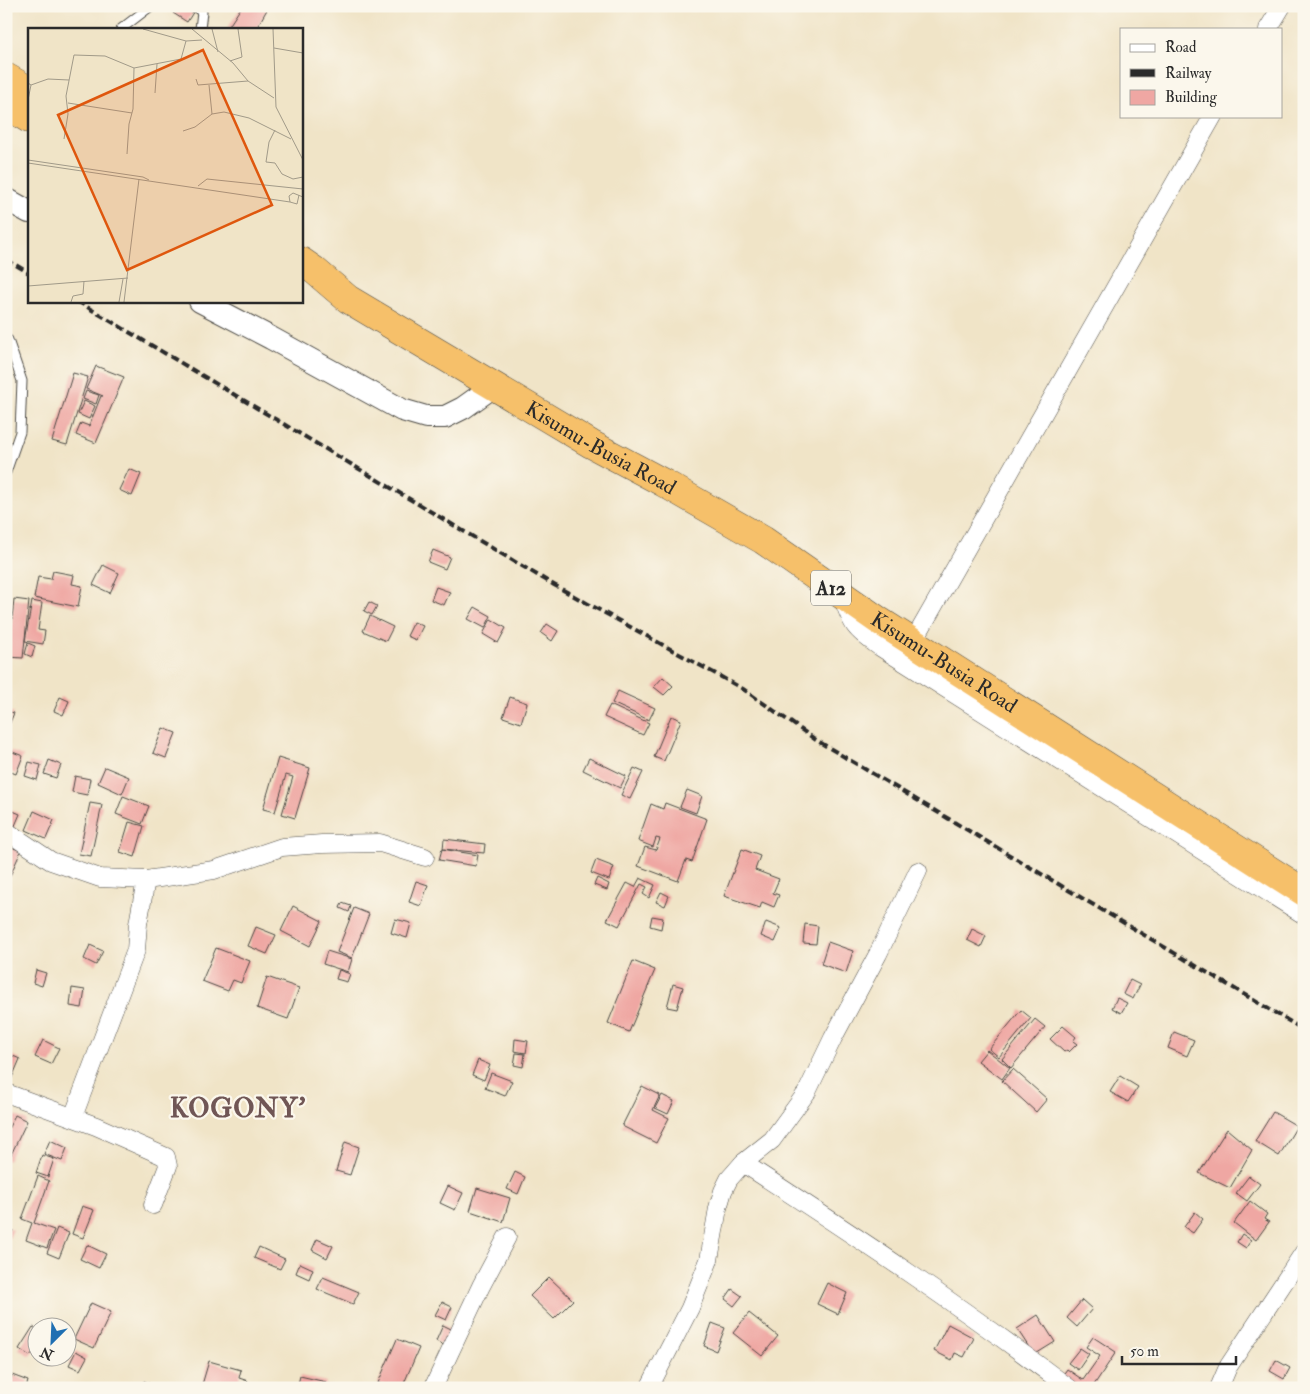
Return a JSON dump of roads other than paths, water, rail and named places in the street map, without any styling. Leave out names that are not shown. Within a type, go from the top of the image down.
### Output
[{"type":"highway","points":[[6,77],[28,89]]},
{"type":"highway","points":[[6,105],[28,118]]},
{"type":"highway","name":"A12","points":[[302,262],[348,300]]},
{"type":"highway","name":"A12","points":[[302,284],[348,300]]},
{"type":"highway","name":"Kisumu-Busia Road","points":[[348,300],[591,444],[664,483],[763,540],[842,596],[1304,892]]},
{"type":"street","points":[[1269,28],[1282,6]]},
{"type":"street","points":[[913,642],[1212,118]]},
{"type":"street","points":[[6,199],[28,211]]},
{"type":"street","points":[[202,302],[402,410],[426,417],[445,418],[494,386]]},
{"type":"street","points":[[842,596],[850,621],[863,635],[874,643],[1304,915]]},
{"type":"street","points":[[6,831],[51,861],[100,878],[146,880],[214,870],[282,847],[344,842],[380,843],[425,856]]},
{"type":"street","points":[[649,1388],[690,1308],[709,1260],[718,1208],[723,1191],[729,1180],[743,1163],[772,1140],[808,1092],[833,1038],[878,954],[918,871]]},
{"type":"street","points":[[73,1117],[136,950],[138,924],[146,880]]},
{"type":"street","points":[[6,1093],[73,1117],[166,1157],[168,1166],[153,1205]]},
{"type":"street","points":[[743,1163],[969,1313],[1069,1388]]},
{"type":"street","points":[[433,1388],[506,1237]]},
{"type":"street","points":[[1219,1388],[1228,1367],[1304,1252]]},
{"type":"lane","points":[[122,28],[151,6]]},
{"type":"lane","points":[[194,6],[202,12],[200,28]]},
{"type":"lane","points":[[6,339],[8,340],[22,381],[20,432],[6,472]]},
{"type":"railway","points":[[6,259],[28,272]]},
{"type":"railway","points":[[79,302],[554,585],[743,689],[816,740],[1304,1030]]},
{"type":"district","name":"KOGONY'","points":[[238,1109]]}]
